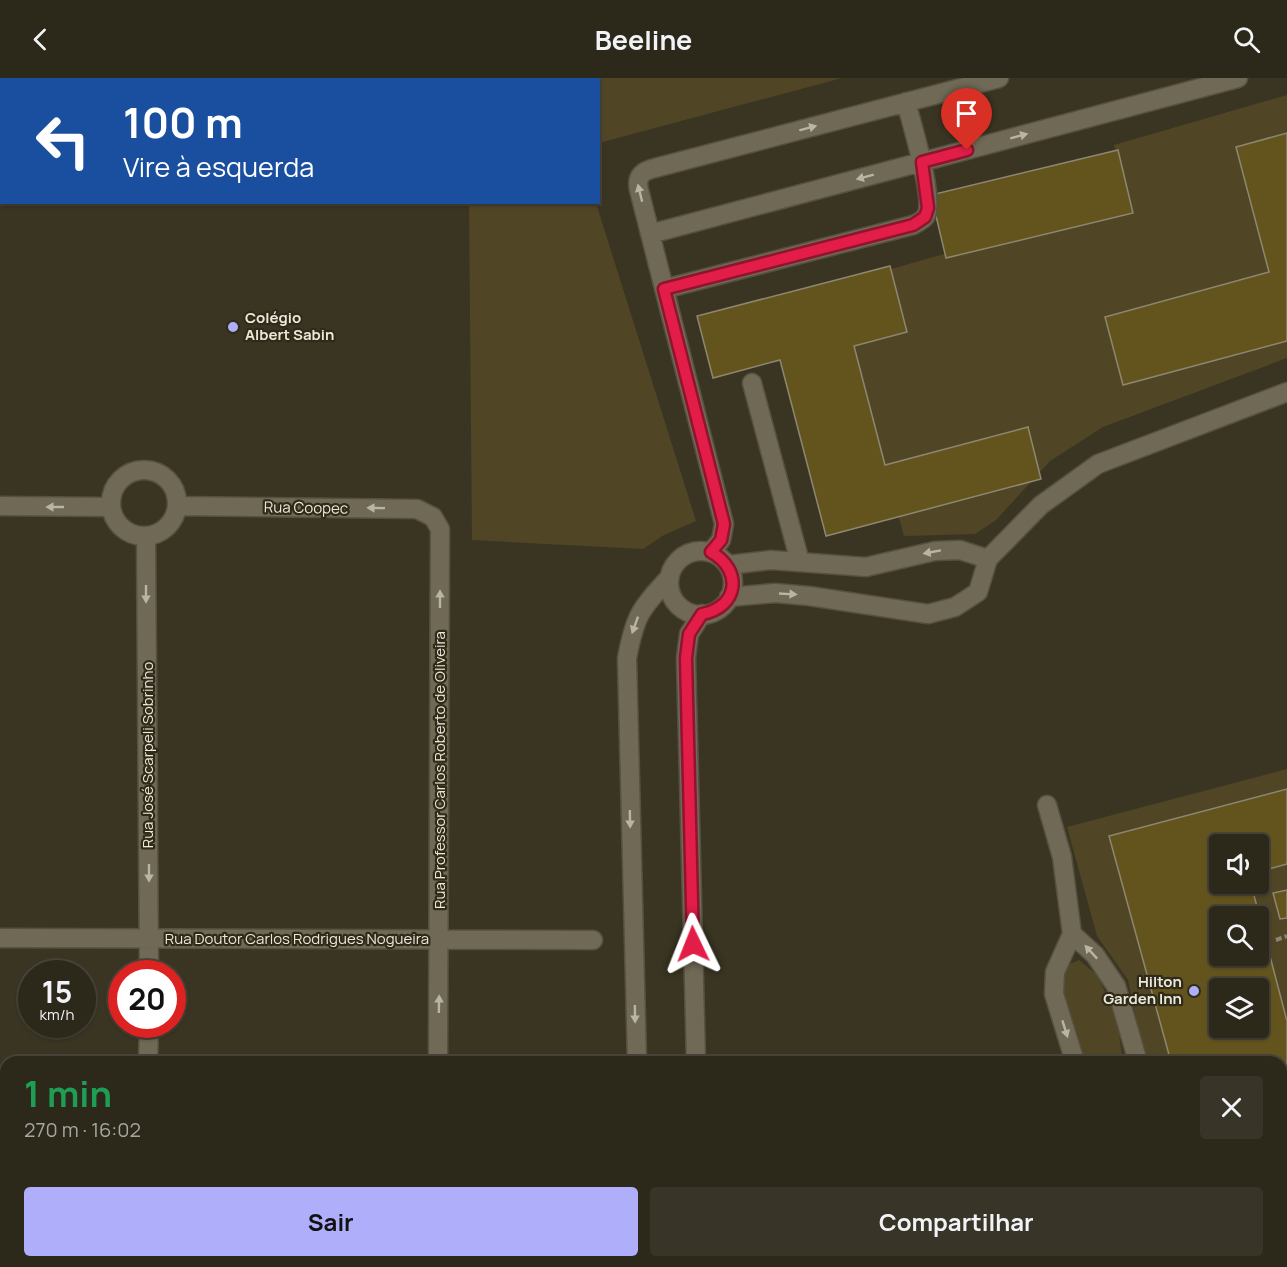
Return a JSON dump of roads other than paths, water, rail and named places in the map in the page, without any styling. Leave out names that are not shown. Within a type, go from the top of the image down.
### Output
[{"type":"street","points":[[711,552],[721,540],[724,524],[637,181],[645,170],[999,78]]},
{"type":"street","points":[[650,234],[1238,78]]},
{"type":"street","points":[[664,289],[913,225],[925,217],[928,208],[922,162],[906,102]]},
{"type":"street","points":[[752,383],[800,562]]},
{"type":"street","points":[[729,597],[775,593],[928,614],[955,608],[978,592],[988,559],[1041,505],[1098,464],[1287,392]]},
{"type":"street","points":[[143,469],[157,472],[168,480],[176,492],[177,506],[175,515],[163,530],[146,536],[133,534],[122,528],[114,518],[110,507],[111,493],[119,481],[130,472],[143,469]]},
{"type":"street","points":[[0,506],[110,507]]},
{"type":"street","name":"Rua Coopec","points":[[177,506],[417,509],[433,517]]},
{"type":"street","name":"Rua Professor Carlos Roberto de Oliveira","points":[[433,517],[440,529],[438,1056]]},
{"type":"street","name":"Rua José Scarpeli Sobrinho","points":[[146,536],[149,960]]},
{"type":"street","points":[[728,566],[771,560],[866,567],[935,551],[960,550],[988,559]]},
{"type":"street","points":[[711,552],[728,566],[732,576],[729,597],[713,612],[691,613],[681,608],[674,599],[669,578],[672,568],[688,553],[711,552]]},
{"type":"street","points":[[637,1056],[627,658],[633,626],[645,603],[669,578]]},
{"type":"street","points":[[696,1056],[686,658],[689,634],[702,614]]},
{"type":"street","points":[[1047,806],[1062,857],[1072,933],[1055,972],[1054,994],[1073,1056]]},
{"type":"street","points":[[1072,933],[1095,955],[1116,986],[1136,1056]]},
{"type":"street","name":"Rua Doutor Carlos Rodrigues Nogueira","points":[[0,938],[593,940]]},
{"type":"street","points":[[148,1056],[149,1038]]},
{"type":"place","name":"Colégio Albert Sabin","points":[[233,327]]},
{"type":"place","name":"Hilton Garden Inn","points":[[1194,991]]}]
